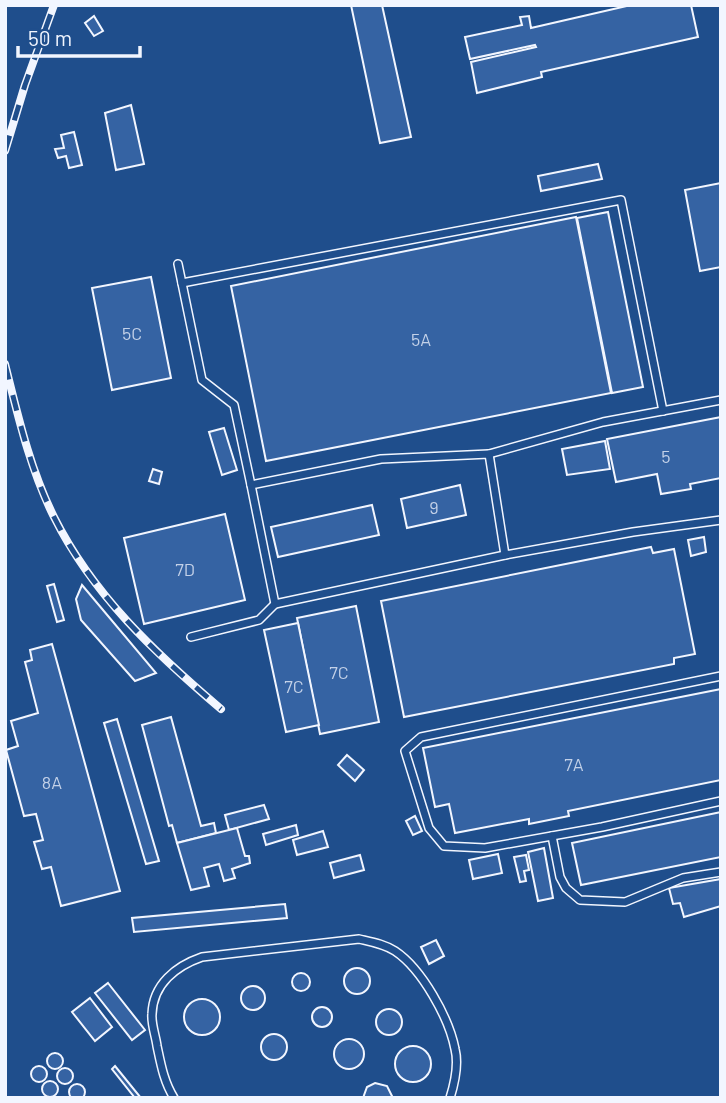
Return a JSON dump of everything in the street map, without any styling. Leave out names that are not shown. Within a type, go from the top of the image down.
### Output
[{"type":"lane","points":[[182,283],[621,200],[663,411]]},
{"type":"lane","points":[[178,264],[202,380],[234,405],[275,604]]},
{"type":"lane","points":[[251,485],[381,459],[489,454],[603,422],[721,400]]},
{"type":"lane","points":[[489,454],[505,555]]},
{"type":"lane","points":[[191,638],[259,620],[275,604],[505,555],[633,532],[721,520]]},
{"type":"lane","points":[[721,676],[421,737],[405,751],[429,828],[444,846],[485,848],[721,801]]},
{"type":"lane","points":[[552,836],[560,877],[566,888],[580,900],[625,902],[683,878],[721,872]]},
{"type":"lane","points":[[174,1098],[162,1072],[151,1016],[163,981],[187,962],[202,957],[359,939],[380,944],[396,952],[411,965],[429,989],[456,1050],[455,1080],[450,1098]]},
{"type":"building","points":[[351,5],[382,5],[411,137],[380,143]]},
{"type":"building","points":[[631,5],[691,5],[698,37],[541,72],[542,77],[477,93],[471,62],[536,47],[535,45],[470,59],[465,37],[522,25],[520,17],[529,16],[531,28]]},
{"type":"building","points":[[94,16],[103,31],[94,36],[85,23]]},
{"type":"building","points":[[131,105],[144,164],[116,170],[105,113]]},
{"type":"building","points":[[74,132],[82,165],[69,168],[66,156],[58,158],[55,149],[64,148],[61,135]]},
{"type":"building","points":[[598,164],[602,179],[541,191],[538,176]]},
{"type":"building","points":[[721,183],[721,267],[700,271],[685,190]]},
{"type":"building","points":[[608,212],[643,387],[612,393],[577,218]]},
{"type":"building","points":[[576,217],[611,393],[266,461],[231,286]]},
{"type":"building","points":[[151,277],[171,378],[112,390],[92,288]]},
{"type":"building","points":[[721,417],[721,478],[690,484],[691,489],[661,494],[657,474],[616,482],[607,439]]},
{"type":"building","points":[[224,428],[237,470],[222,475],[209,432]]},
{"type":"building","points":[[605,441],[610,469],[567,475],[562,449]]},
{"type":"building","points":[[153,469],[162,472],[159,484],[149,481]]},
{"type":"building","points":[[460,485],[466,515],[407,528],[401,499]]},
{"type":"building","points":[[372,505],[379,535],[278,557],[271,527]]},
{"type":"building","points":[[225,514],[245,600],[144,624],[124,538]]},
{"type":"building","points":[[704,537],[706,552],[691,556],[688,540]]},
{"type":"building","points":[[651,547],[653,553],[674,549],[695,654],[674,658],[674,664],[404,717],[381,601]]},
{"type":"building","points":[[54,584],[64,620],[57,622],[47,586]]},
{"type":"building","points":[[82,585],[156,673],[135,681],[81,620],[76,599]]},
{"type":"building","points":[[356,606],[379,722],[320,734],[297,618]]},
{"type":"building","points":[[298,623],[319,725],[286,732],[264,630]]},
{"type":"building","points":[[52,644],[120,891],[61,906],[51,867],[42,869],[34,842],[43,840],[36,814],[24,816],[6,750],[18,746],[11,721],[38,713],[25,662],[32,660],[30,650]]},
{"type":"building","points":[[721,689],[721,780],[568,811],[569,816],[529,824],[529,819],[455,833],[449,804],[435,807],[423,748]]},
{"type":"building","points":[[171,717],[201,826],[214,823],[216,833],[177,843],[172,825],[169,826],[142,725]]},
{"type":"building","points":[[117,719],[159,861],[146,864],[104,723]]},
{"type":"building","points":[[347,755],[364,770],[355,781],[338,765]]},
{"type":"building","points":[[264,805],[269,819],[229,830],[225,815]]},
{"type":"building","points":[[721,812],[721,857],[581,885],[572,843]]},
{"type":"building","points":[[415,816],[422,831],[413,835],[406,821]]},
{"type":"building","points":[[296,825],[298,835],[266,845],[263,834]]},
{"type":"building","points":[[237,828],[245,856],[249,856],[250,863],[232,869],[235,878],[224,881],[219,864],[204,868],[209,886],[191,890],[177,843]]},
{"type":"building","points":[[323,831],[328,847],[297,855],[293,840]]},
{"type":"building","points":[[544,848],[553,898],[538,901],[528,852]]},
{"type":"building","points":[[498,854],[502,873],[473,879],[469,860]]},
{"type":"building","points":[[360,855],[364,870],[334,878],[330,863]]},
{"type":"building","points":[[526,855],[529,870],[524,871],[526,881],[520,882],[514,857]]},
{"type":"building","points":[[721,879],[721,906],[684,917],[680,903],[673,904],[669,888]]},
{"type":"building","points":[[285,904],[287,918],[134,932],[132,918]]},
{"type":"building","points":[[436,940],[444,956],[429,964],[421,947]]},
{"type":"building","points":[[357,968],[366,972],[370,981],[366,990],[357,994],[348,990],[344,981],[348,972]]},
{"type":"building","points":[[297,973],[305,973],[310,982],[308,989],[297,991],[292,986],[292,978]]},
{"type":"building","points":[[108,983],[145,1030],[132,1040],[95,993]]},
{"type":"building","points":[[253,986],[262,989],[265,998],[262,1007],[253,1010],[244,1007],[241,998],[244,989]]},
{"type":"building","points":[[90,998],[112,1027],[95,1041],[72,1012]]},
{"type":"building","points":[[202,999],[215,1004],[220,1017],[215,1030],[202,1035],[189,1030],[184,1017],[189,1004]]},
{"type":"building","points":[[322,1007],[329,1010],[332,1017],[329,1024],[322,1027],[315,1024],[312,1017],[315,1010]]},
{"type":"building","points":[[389,1009],[398,1013],[402,1022],[398,1031],[389,1035],[380,1031],[376,1022],[380,1013]]},
{"type":"building","points":[[274,1034],[284,1037],[287,1047],[284,1057],[274,1060],[264,1057],[261,1047],[264,1037]]},
{"type":"building","points":[[349,1039],[360,1043],[364,1054],[360,1065],[349,1069],[338,1065],[334,1054],[338,1043]]},
{"type":"building","points":[[413,1046],[426,1051],[431,1064],[426,1077],[413,1082],[400,1077],[395,1064],[400,1051]]},
{"type":"building","points":[[52,1053],[58,1053],[63,1061],[61,1067],[52,1069],[47,1064],[47,1058]]},
{"type":"building","points":[[39,1066],[45,1068],[45,1080],[39,1082],[33,1080],[31,1074],[33,1068]]},
{"type":"building","points":[[115,1066],[141,1098],[135,1098],[112,1069]]},
{"type":"building","points":[[62,1068],[68,1068],[73,1076],[71,1082],[62,1084],[57,1079],[57,1073]]},
{"type":"building","points":[[50,1081],[56,1083],[56,1095],[50,1097],[44,1095],[42,1089],[44,1083]]},
{"type":"building","points":[[375,1083],[387,1086],[393,1098],[363,1098],[367,1087]]},
{"type":"building","points":[[77,1084],[85,1092],[77,1100],[69,1092]]},
{"type":"railway","points":[[5,151],[54,5]]},
{"type":"railway","points":[[5,364],[25,442],[38,480],[70,545],[87,572],[127,621],[221,709]]}]
